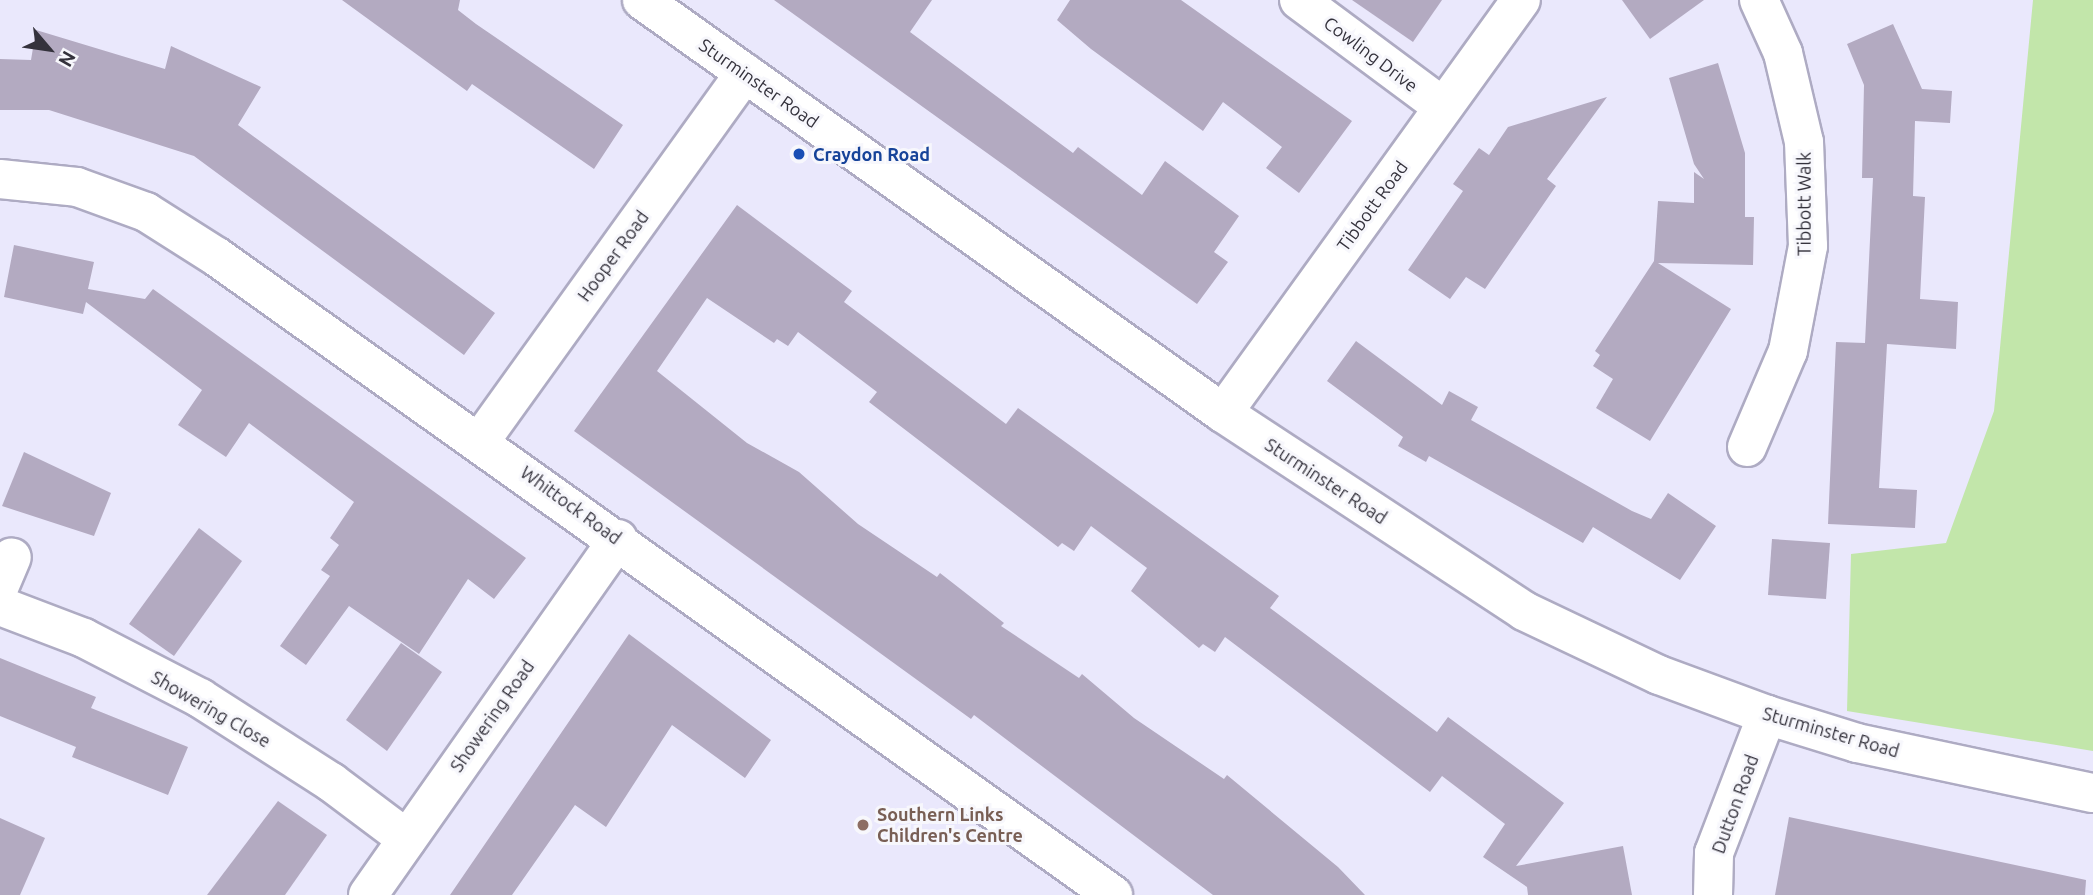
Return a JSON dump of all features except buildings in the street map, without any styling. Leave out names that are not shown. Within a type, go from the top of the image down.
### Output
[{"type":"street","name":"Sturminster Road","points":[[642,0],[1223,413],[1524,611],[1659,675],[1767,715],[1857,743],[2093,793]]},
{"type":"street","name":"Cowling Drive","points":[[1298,0],[1443,107]]},
{"type":"street","name":"Tibbott Road","points":[[1223,413],[1521,0]]},
{"type":"street","name":"Tibbott Walk","points":[[1747,447],[1787,351],[1808,246],[1804,142],[1783,53],[1759,0]]},
{"type":"street","name":"Hooper Road","points":[[481,440],[745,73]]},
{"type":"street","name":"Whittock Road","points":[[0,179],[77,187],[146,212],[481,440],[1113,895]]},
{"type":"street","name":"Showering Road","points":[[368,895],[618,539]]},
{"type":"street","name":"Showering Close","points":[[0,606],[84,638],[200,698],[331,782],[407,839]]},
{"type":"street","name":"Dutton Road","points":[[1713,895],[1714,853],[1767,715]]},
{"type":"green space","points":[[2033,0],[2093,0],[2093,751],[1847,711],[1851,554],[1946,543],[1994,411]]},
{"type":"place","name":"Craydon Road","points":[[799,154]]},
{"type":"place","name":"Southern Links Children's Centre","points":[[863,825]]}]
